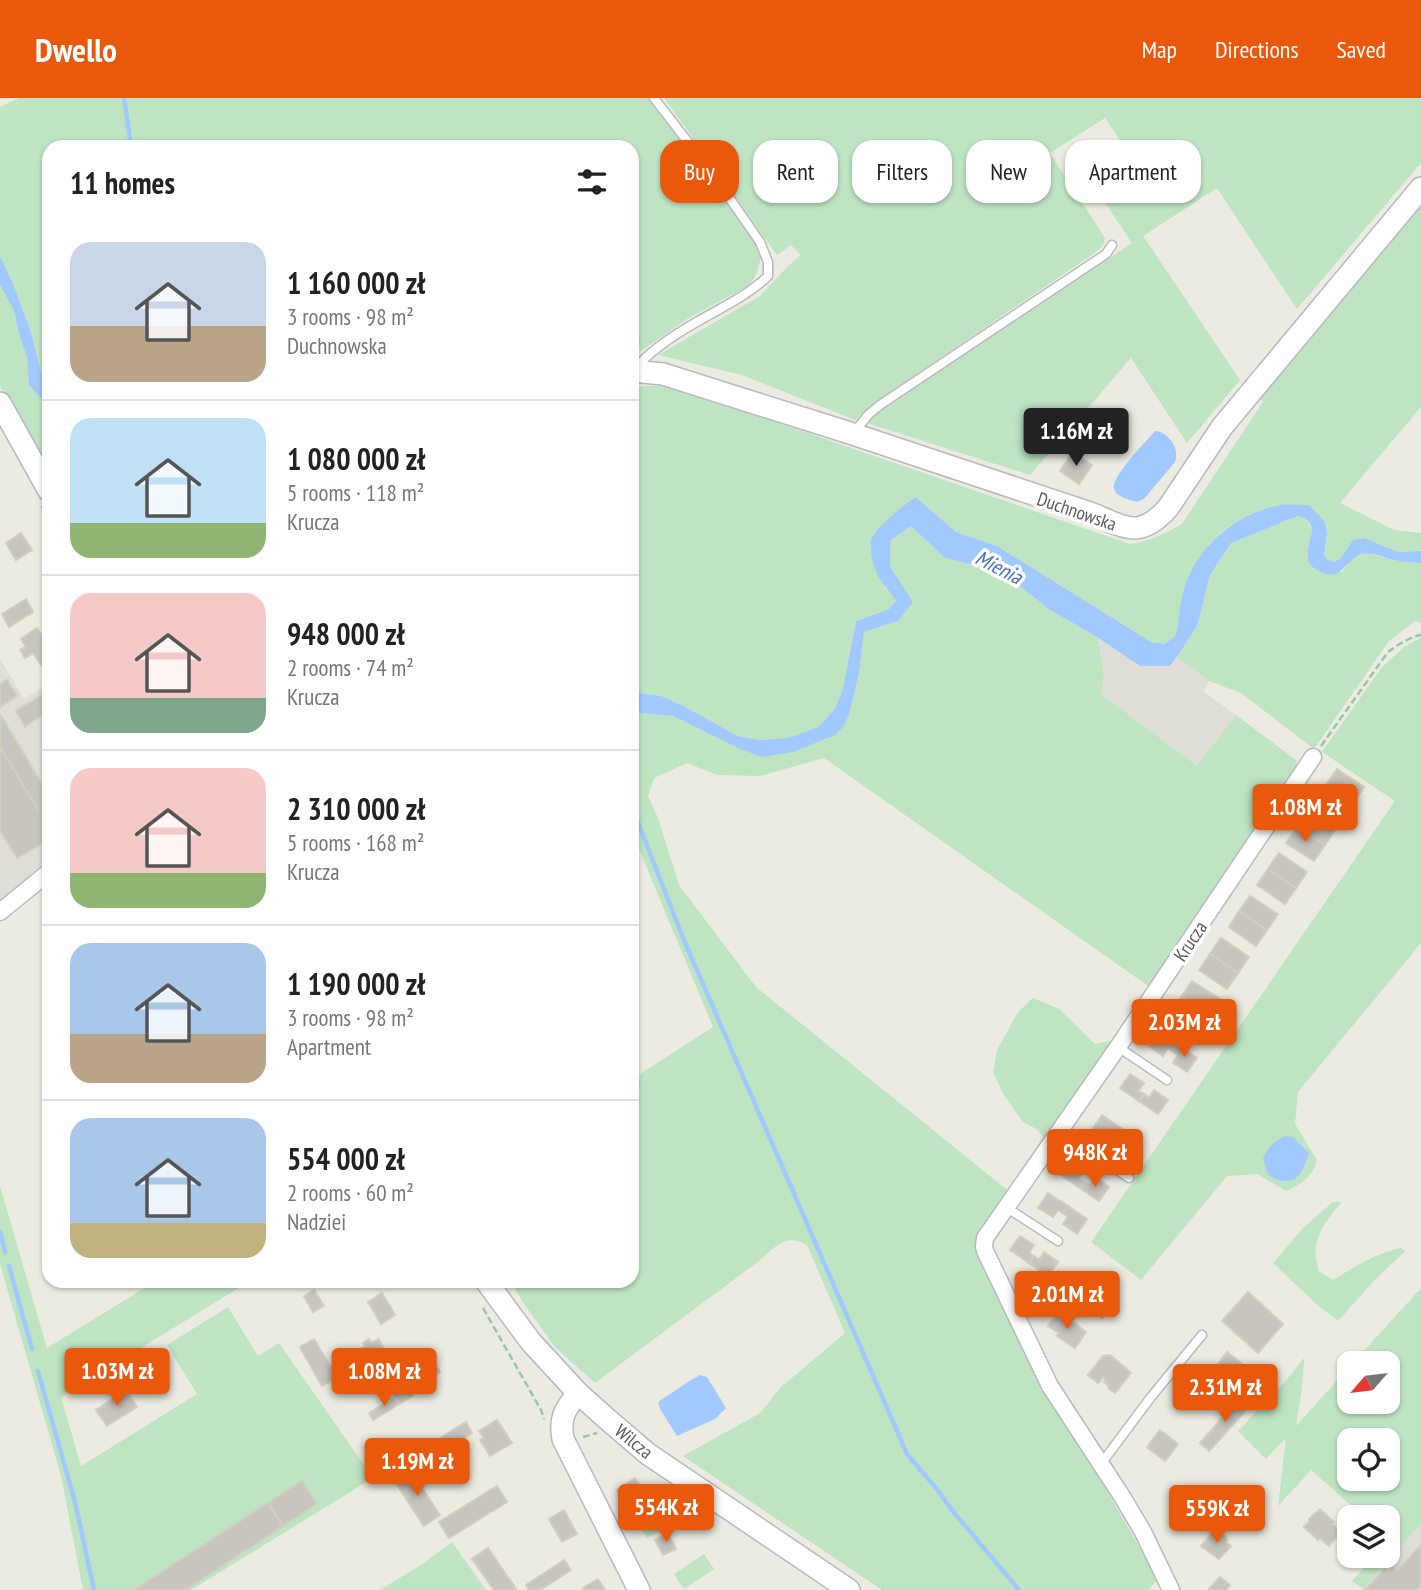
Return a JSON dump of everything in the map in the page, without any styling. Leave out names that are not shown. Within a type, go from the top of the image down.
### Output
[{"type":"street","name":"Duchnowska","points":[[639,372],[663,374],[853,434],[1122,526],[1133,528],[1150,525],[1168,508],[1242,402],[1421,188]]},
{"type":"street","points":[[0,402],[42,478]]},
{"type":"street","name":"Krucza","points":[[1171,1590],[1143,1532],[1051,1386],[985,1251],[985,1238],[1118,1047],[1313,757]]},
{"type":"street","points":[[0,912],[42,878]]},
{"type":"street","name":"Wilcza","points":[[491,1288],[531,1342],[578,1393],[648,1454],[849,1590]]},
{"type":"street","points":[[578,1393],[569,1404],[562,1420],[565,1443],[639,1590]]},
{"type":"lane","points":[[639,363],[692,324],[755,289],[768,276],[768,262],[760,242],[712,173],[654,98]]},
{"type":"lane","points":[[853,434],[880,405],[1106,254],[1112,245]]},
{"type":"lane","points":[[1118,1047],[1167,1080]]},
{"type":"lane","points":[[1060,1132],[1129,1178]]},
{"type":"lane","points":[[1007,1208],[1058,1241]]},
{"type":"lane","points":[[1101,1464],[1202,1335]]},
{"type":"path","points":[[1313,757],[1388,652],[1399,643],[1419,635]]},
{"type":"path","points":[[481,1304],[546,1423]]},
{"type":"shaded area","points":[[1097,637],[1140,666],[1169,666],[1177,657],[1209,681],[1203,691],[1236,715],[1197,766],[1101,694],[1104,674]]},
{"type":"shaded area","points":[[0,659],[24,699],[42,687],[42,871],[0,904]]},
{"type":"shaded area","points":[[1421,1523],[1421,1590],[1361,1590],[1381,1568],[1400,1568],[1400,1546]]},
{"type":"green space","points":[[19,98],[649,98],[680,140],[660,140],[660,203],[726,203],[761,250],[756,275],[746,287],[687,319],[641,351],[639,140],[42,140],[42,376],[31,332],[0,256],[0,107]]},
{"type":"green space","points":[[664,98],[1421,98],[1421,163],[1297,309],[1217,188],[1201,198],[1201,140],[1120,140],[1105,118],[1070,140],[1065,140],[1065,143],[1051,152],[1051,140],[966,140],[966,203],[1051,203],[1051,155],[1065,176],[1065,203],[1082,203],[1105,238],[1103,245],[871,405],[855,420],[742,375],[658,355],[760,296],[801,255],[791,245],[777,255],[739,202],[739,140],[694,140]]},
{"type":"green space","points":[[1421,202],[1421,407],[1340,503],[1394,530],[1421,533],[1421,551],[1398,552],[1364,538],[1353,541],[1340,559],[1334,562],[1324,555],[1327,534],[1325,522],[1283,505],[1251,514],[1226,528],[1209,544],[1184,588],[1176,635],[1165,644],[1151,642],[997,546],[956,532],[916,497],[877,531],[885,588],[896,599],[889,609],[856,621],[843,689],[834,710],[818,727],[789,738],[759,740],[738,736],[661,696],[639,693],[639,387],[668,385],[1130,544],[1157,537],[1182,524],[1263,402],[1258,397]]},
{"type":"green space","points":[[1105,203],[1194,203],[1143,236],[1240,380],[1187,443],[1131,358],[1030,475],[867,423],[871,417],[1132,243]]},
{"type":"green space","points":[[0,285],[14,311],[27,357],[29,385],[42,399],[42,461],[0,386]]},
{"type":"green space","points":[[1298,516],[1305,519],[1311,528],[1306,557],[1342,572],[1352,559],[1365,553],[1421,563],[1421,623],[1415,621],[1389,641],[1314,749],[1241,693],[1209,681],[1177,657],[1198,624],[1210,575],[1231,543]]},
{"type":"green space","points":[[911,526],[945,558],[1002,572],[1050,610],[1097,637],[1104,674],[1101,694],[1197,766],[1236,715],[1296,760],[1299,772],[1151,988],[824,758],[760,776],[717,775],[687,763],[654,778],[648,796],[658,818],[679,885],[756,987],[1011,1193],[975,1244],[1057,1405],[1158,1579],[1149,1590],[882,1590],[683,1456],[760,1413],[781,1387],[845,1333],[807,1245],[799,1241],[787,1241],[776,1246],[595,1383],[555,1347],[514,1288],[639,1288],[639,1075],[713,1027],[639,849],[639,712],[675,717],[762,757],[849,715],[859,673],[864,632],[898,621],[912,602],[890,567],[890,541]]},
{"type":"green space","points":[[1420,638],[1421,943],[1298,1092],[1295,1124],[1317,1160],[1310,1175],[1286,1191],[1257,1174],[1227,1176],[1141,1280],[1091,1242],[1395,801],[1322,752],[1382,667],[1404,647]]},
{"type":"green space","points":[[1033,998],[1059,1009],[1095,1044],[1114,1040],[1048,1142],[1035,1128],[1023,1122],[1003,1094],[993,1072],[997,1050],[1018,1012]]},
{"type":"green space","points":[[0,1186],[47,1348],[145,1288],[239,1288],[61,1397],[81,1466],[197,1394],[167,1345],[228,1307],[258,1356],[279,1343],[373,1478],[191,1590],[83,1590],[61,1476],[0,1264]]},
{"type":"green space","points":[[1333,1202],[1342,1202],[1324,1226],[1317,1242],[1316,1261],[1319,1271],[1333,1280],[1383,1253],[1401,1248],[1405,1251],[1338,1321],[1273,1263],[1304,1227]]},
{"type":"green space","points":[[1421,1288],[1421,1523],[1400,1547],[1400,1505],[1350,1505],[1311,1470],[1278,1506],[1286,1438],[1266,1459],[1238,1431],[1304,1358],[1296,1426],[1337,1380],[1337,1414],[1400,1414],[1400,1351],[1364,1351]]},
{"type":"green space","points":[[663,1507],[672,1523],[647,1538],[638,1522]]},
{"type":"green space","points":[[452,1542],[486,1590],[380,1590],[424,1563]]},
{"type":"green space","points":[[704,1554],[714,1569],[684,1589],[674,1574]]},
{"type":"green space","points":[[1364,1568],[1381,1568],[1363,1589],[1352,1581]]},
{"type":"water","points":[[0,256],[31,332],[42,376],[42,399],[29,385],[27,357],[14,311],[0,285]]},
{"type":"water","points":[[1155,431],[1165,434],[1172,442],[1176,452],[1175,462],[1144,499],[1137,502],[1120,496],[1114,489],[1118,476]]},
{"type":"water","name":"Mienia","points":[[916,497],[956,532],[997,546],[1151,642],[1165,644],[1176,635],[1185,586],[1200,557],[1210,544],[1235,523],[1265,509],[1281,505],[1309,505],[1325,522],[1327,534],[1324,555],[1328,560],[1334,562],[1340,559],[1353,540],[1364,538],[1398,552],[1421,551],[1421,563],[1362,554],[1339,572],[1321,572],[1312,566],[1308,559],[1311,527],[1298,516],[1231,543],[1210,575],[1198,624],[1170,666],[1140,666],[1050,610],[1002,572],[945,558],[911,526],[890,541],[890,567],[913,602],[898,621],[864,632],[859,673],[849,715],[835,735],[793,752],[762,757],[673,716],[639,713],[639,693],[661,696],[738,736],[759,740],[789,738],[818,727],[834,710],[843,689],[856,621],[889,609],[896,600],[876,571],[871,540],[898,510]]},
{"type":"water","points":[[1285,1136],[1293,1137],[1309,1153],[1296,1178],[1286,1181],[1269,1175],[1263,1159],[1272,1145]]},
{"type":"water","points":[[700,1375],[707,1377],[726,1408],[715,1419],[677,1436],[658,1402]]},
{"type":"building","points":[[1073,452],[1092,465],[1079,484],[1060,471]]},
{"type":"building","points":[[21,533],[32,550],[16,560],[6,543]]},
{"type":"building","points":[[26,599],[33,612],[9,627],[2,614]]},
{"type":"building","points":[[37,628],[42,636],[42,664],[33,653],[25,658],[20,650],[26,647],[21,639]]},
{"type":"building","points":[[7,680],[17,696],[0,707],[0,685]]},
{"type":"building","points":[[42,695],[42,715],[25,726],[16,711]]},
{"type":"building","points":[[1,716],[42,784],[42,816],[0,747]]},
{"type":"building","points":[[0,747],[42,816],[42,843],[17,858],[0,830]]},
{"type":"building","points":[[1337,769],[1364,787],[1353,803],[1326,785]]},
{"type":"building","points":[[1326,785],[1353,803],[1342,819],[1315,801]]},
{"type":"building","points":[[1308,811],[1335,830],[1325,845],[1297,827]]},
{"type":"building","points":[[1297,827],[1325,845],[1314,861],[1286,843]]},
{"type":"building","points":[[1279,853],[1307,872],[1296,888],[1268,869]]},
{"type":"building","points":[[1268,869],[1296,888],[1285,904],[1257,885]]},
{"type":"building","points":[[1250,896],[1278,914],[1267,930],[1239,911]]},
{"type":"building","points":[[1239,911],[1267,930],[1256,946],[1229,927]]},
{"type":"building","points":[[1221,938],[1249,957],[1238,973],[1210,954]]},
{"type":"building","points":[[1210,954],[1238,973],[1227,989],[1199,970]]},
{"type":"building","points":[[1192,981],[1220,999],[1209,1015],[1182,996]]},
{"type":"building","points":[[1182,996],[1209,1015],[1198,1031],[1170,1013]]},
{"type":"building","points":[[1159,1032],[1178,1045],[1173,1052],[1168,1048],[1163,1056],[1149,1046]]},
{"type":"building","points":[[1178,1045],[1197,1058],[1187,1072],[1173,1063],[1178,1055],[1173,1052]]},
{"type":"building","points":[[1130,1074],[1144,1083],[1138,1091],[1144,1094],[1139,1101],[1120,1088]]},
{"type":"building","points":[[1154,1090],[1168,1100],[1158,1114],[1139,1101],[1144,1094],[1149,1098]]},
{"type":"building","points":[[1102,1115],[1121,1128],[1116,1135],[1111,1132],[1106,1139],[1092,1130]]},
{"type":"building","points":[[1121,1128],[1140,1141],[1130,1156],[1116,1146],[1121,1139],[1116,1135]]},
{"type":"building","points":[[1070,1161],[1085,1170],[1079,1178],[1084,1182],[1080,1188],[1061,1175]]},
{"type":"building","points":[[1095,1177],[1109,1187],[1099,1201],[1080,1188],[1084,1182],[1090,1185]]},
{"type":"building","points":[[1048,1193],[1068,1206],[1063,1213],[1058,1210],[1053,1217],[1038,1208]]},
{"type":"building","points":[[1068,1206],[1087,1219],[1077,1234],[1063,1224],[1068,1217],[1063,1213]]},
{"type":"building","points":[[1020,1236],[1034,1245],[1029,1253],[1034,1256],[1029,1263],[1010,1250]]},
{"type":"building","points":[[1044,1252],[1058,1262],[1048,1276],[1029,1263],[1034,1256],[1039,1260]]},
{"type":"building","points":[[1104,1289],[1117,1300],[1102,1318],[1089,1307],[1094,1302],[1090,1299],[1094,1294],[1098,1297]]},
{"type":"building","points":[[314,1290],[324,1306],[313,1312],[304,1296]]},
{"type":"building","points":[[1248,1292],[1283,1324],[1258,1353],[1222,1321]]},
{"type":"building","points":[[382,1293],[395,1315],[381,1324],[368,1302]]},
{"type":"building","points":[[1057,1314],[1086,1332],[1075,1348],[1048,1326]]},
{"type":"building","points":[[314,1339],[337,1378],[322,1386],[300,1347]]},
{"type":"building","points":[[369,1339],[371,1343],[379,1339],[385,1351],[337,1378],[330,1367],[365,1346],[363,1343]]},
{"type":"building","points":[[428,1351],[440,1372],[422,1383],[409,1362]]},
{"type":"building","points":[[1227,1352],[1264,1381],[1247,1403],[1210,1375]]},
{"type":"building","points":[[1110,1355],[1131,1373],[1115,1393],[1108,1388],[1103,1377],[1098,1383],[1088,1375],[1103,1356]]},
{"type":"building","points":[[401,1385],[403,1389],[409,1386],[414,1395],[399,1404],[394,1395],[398,1393],[395,1388]]},
{"type":"building","points":[[126,1390],[137,1407],[107,1426],[96,1410]]},
{"type":"building","points":[[395,1397],[399,1404],[373,1420],[369,1413]]},
{"type":"building","points":[[1240,1398],[1251,1405],[1209,1451],[1200,1443]]},
{"type":"building","points":[[497,1420],[512,1443],[490,1456],[480,1440],[484,1438],[479,1431]]},
{"type":"building","points":[[466,1422],[472,1433],[428,1461],[421,1450]]},
{"type":"building","points":[[1160,1430],[1178,1444],[1165,1461],[1147,1447]]},
{"type":"building","points":[[409,1469],[440,1515],[424,1526],[394,1480]]},
{"type":"building","points":[[635,1478],[647,1494],[626,1509],[617,1490]]},
{"type":"building","points":[[302,1481],[316,1504],[283,1526],[268,1503]]},
{"type":"building","points":[[497,1486],[507,1502],[449,1538],[439,1522]]},
{"type":"building","points":[[1199,1488],[1216,1503],[1195,1526],[1184,1516],[1188,1511],[1183,1506]]},
{"type":"building","points":[[268,1503],[283,1526],[185,1590],[134,1590]]},
{"type":"building","points":[[1320,1509],[1334,1522],[1332,1524],[1337,1528],[1337,1537],[1329,1546],[1304,1527]]},
{"type":"building","points":[[564,1510],[577,1534],[562,1542],[549,1519]]},
{"type":"building","points":[[1215,1530],[1225,1536],[1226,1542],[1231,1546],[1219,1559],[1201,1546]]},
{"type":"building","points":[[668,1534],[676,1549],[663,1555],[655,1540]]},
{"type":"building","points":[[1421,1545],[1421,1586],[1417,1590],[1365,1590],[1385,1568],[1388,1571],[1393,1568],[1397,1571]]},
{"type":"building","points":[[488,1548],[515,1590],[494,1590],[472,1559]]},
{"type":"building","points":[[564,1560],[571,1570],[540,1590],[529,1590],[526,1585]]},
{"type":"building","points":[[1220,1577],[1230,1585],[1226,1590],[1208,1590]]},
{"type":"building","points":[[598,1579],[605,1590],[584,1590],[583,1588]]},
{"type":"waterway","points":[[124,98],[130,140]]},
{"type":"waterway","points":[[639,825],[683,938],[907,1454],[1019,1590]]},
{"type":"waterway","points":[[0,1232],[5,1252]]},
{"type":"waterway","points":[[9,1266],[32,1349]]},
{"type":"waterway","points":[[38,1371],[76,1506],[94,1590]]}]
